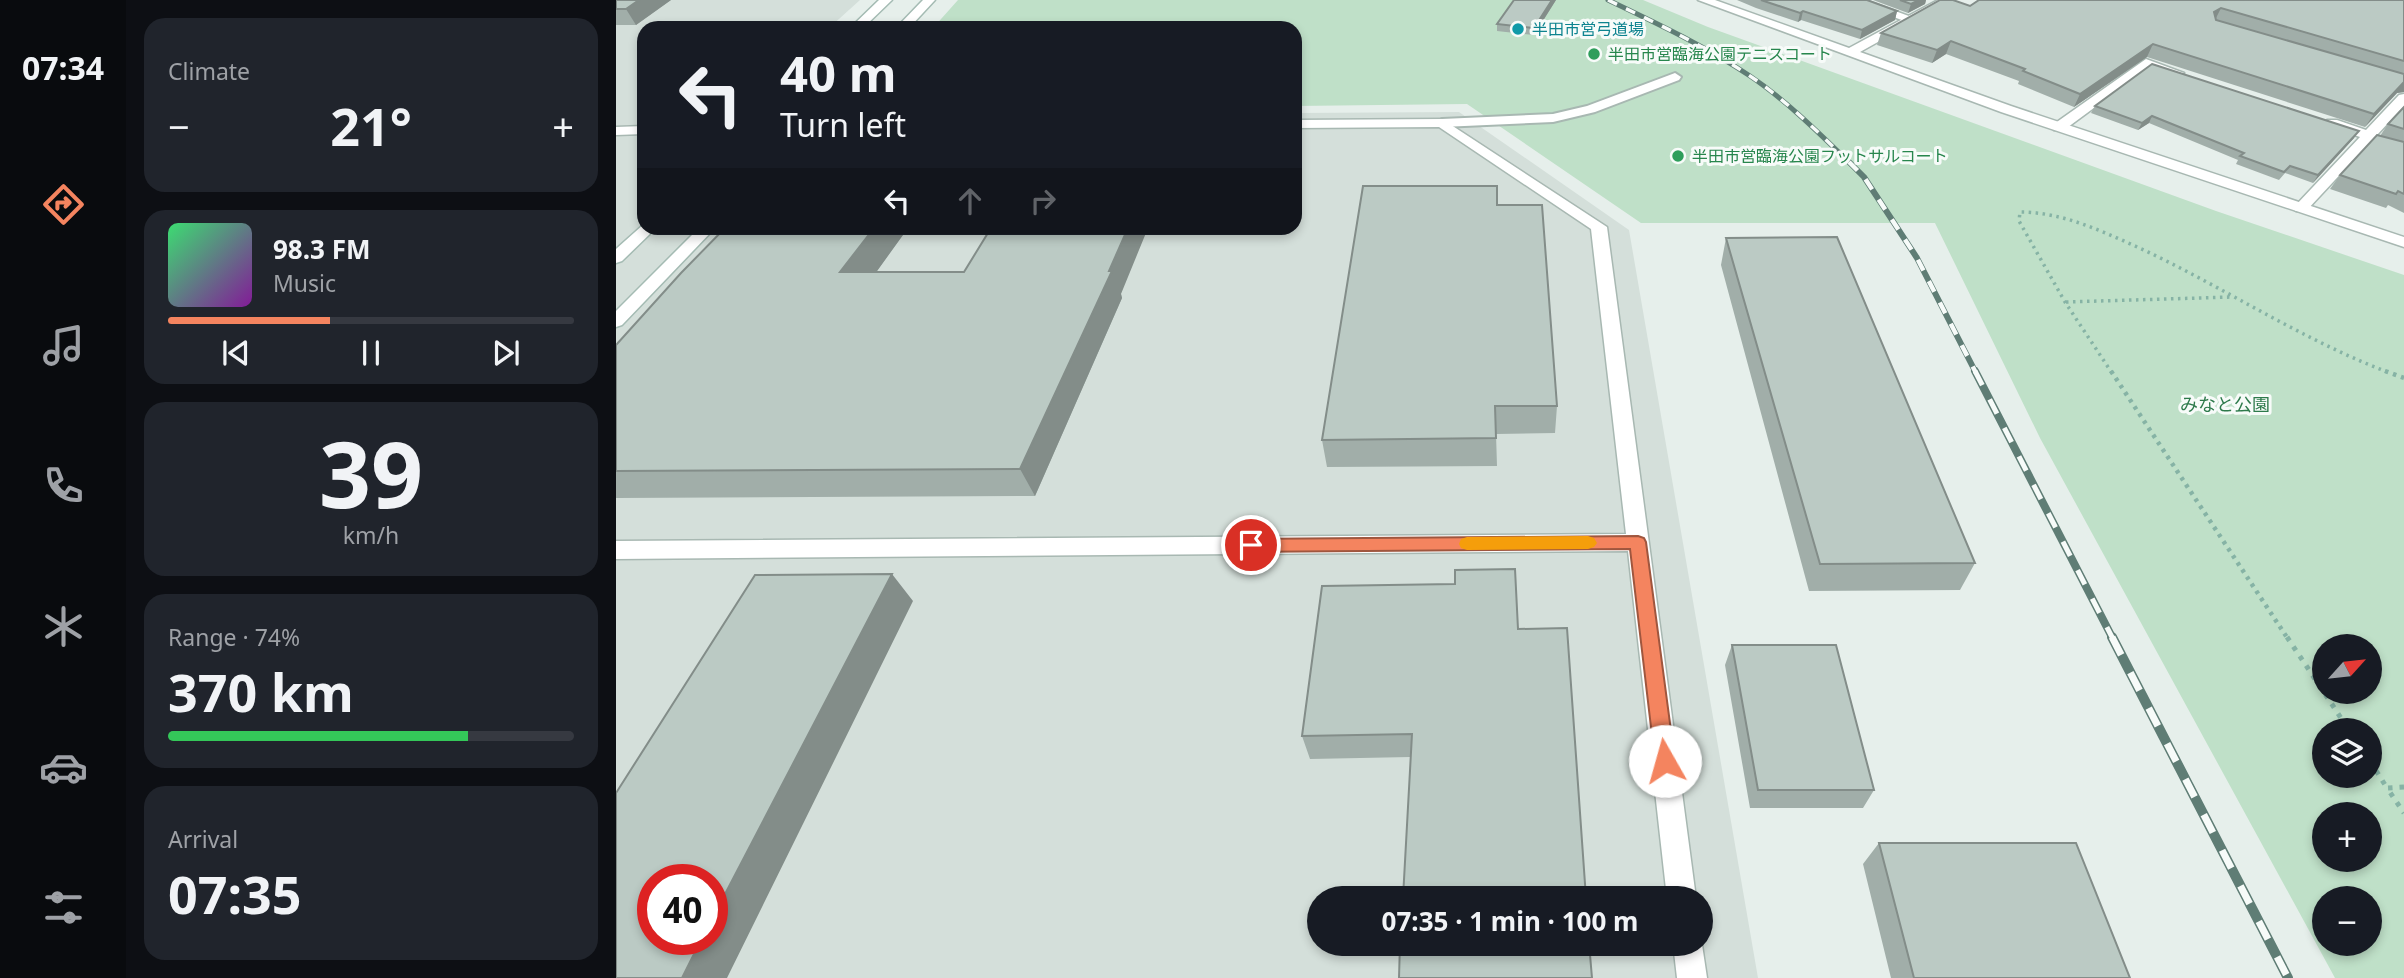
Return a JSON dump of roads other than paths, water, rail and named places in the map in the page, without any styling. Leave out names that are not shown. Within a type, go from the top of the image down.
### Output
[{"type":"street","points":[[864,21],[886,0]]},
{"type":"street","points":[[909,21],[929,0]]},
{"type":"street","points":[[1704,0],[2059,127],[2404,242]]},
{"type":"street","points":[[1854,0],[1912,19]]},
{"type":"street","points":[[1849,53],[1947,0]]},
{"type":"street","points":[[2059,127],[2146,63],[2198,80]]},
{"type":"street","points":[[2301,208],[2404,98]]},
{"type":"street","points":[[2316,118],[2384,147]]},
{"type":"street","points":[[1302,124],[1442,123],[1599,227],[1681,886]]},
{"type":"street","points":[[616,131],[637,130]]},
{"type":"street","points":[[616,258],[641,235]]},
{"type":"street","points":[[616,321],[700,235]]},
{"type":"street","points":[[616,550],[1638,542]]},
{"type":"street","points":[[1689,956],[1692,978]]},
{"type":"lane","points":[[1442,123],[1553,118],[1591,109],[1675,77]]},
{"type":"railway","points":[[1608,0],[1698,45],[1750,76],[1790,107],[1851,164]]},
{"type":"railway","points":[[1851,164],[1864,177],[1917,258],[1976,373]]},
{"type":"railway","points":[[1975,371],[2113,639]]},
{"type":"railway","points":[[2112,637],[2288,978]]},
{"type":"place","name":"半田市営弓道場","points":[[1518,29]]},
{"type":"place","name":"半田市営臨海公園テニスコート","points":[[1594,54]]},
{"type":"place","name":"半田市営臨海公園フットサルコート","points":[[1678,156]]},
{"type":"park label","name":"みなと公園","points":[[2225,404]]}]
